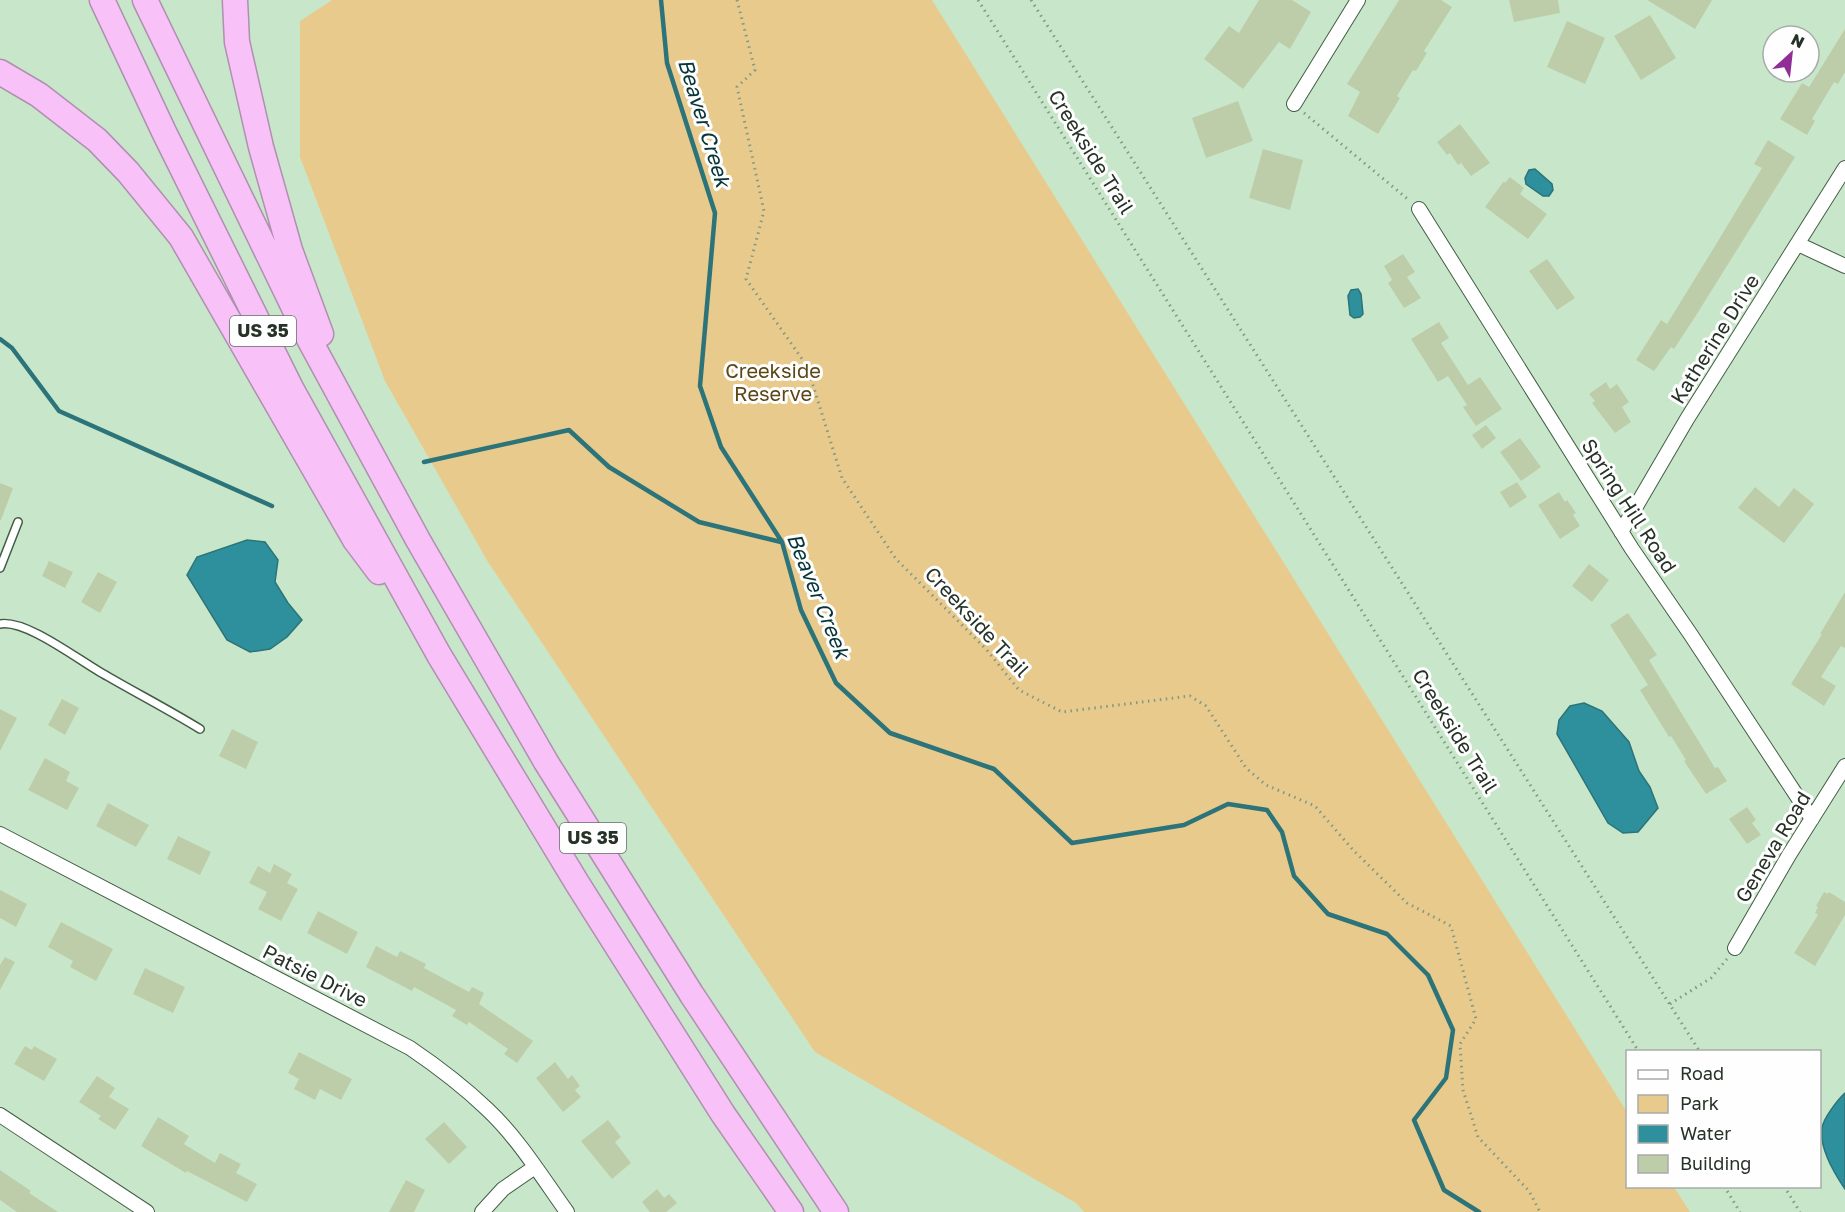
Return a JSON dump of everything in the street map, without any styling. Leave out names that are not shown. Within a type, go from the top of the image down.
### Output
[{"type":"highway","name":"US 35","points":[[102,0],[164,132],[291,388],[439,655],[577,883],[698,1074],[791,1212]]},
{"type":"highway","name":"US 35","points":[[145,0],[309,339],[417,540],[546,762],[692,996],[836,1212]]},
{"type":"highway","points":[[235,0],[237,42],[261,147],[290,250],[370,452]]},
{"type":"highway","points":[[0,72],[39,95],[97,140],[128,172],[181,237],[355,540],[439,655]]},
{"type":"street","points":[[1294,104],[1358,0]]},
{"type":"street","name":"Katherine Drive","points":[[1621,532],[1687,419],[1845,168]]},
{"type":"street","name":"Spring Hill Road","points":[[1419,209],[1621,532],[1812,819]]},
{"type":"street","points":[[1798,244],[1845,266]]},
{"type":"street","name":"Geneva Road","points":[[1736,948],[1845,766]]},
{"type":"street","name":"Patsie Drive","points":[[0,834],[410,1048],[446,1072],[488,1110],[567,1212]]},
{"type":"street","points":[[0,1114],[147,1212]]},
{"type":"street","points":[[482,1212],[503,1189],[534,1167]]},
{"type":"lane","points":[[0,568],[18,522]]},
{"type":"lane","points":[[0,624],[9,623],[19,626],[68,651],[105,676],[163,706],[200,729]]},
{"type":"path","name":"Creekside Trail","points":[[736,0],[755,70],[737,87],[764,211],[746,279],[807,366],[842,478],[896,559],[986,649],[1019,690],[1062,712],[1190,696],[1206,706],[1246,768],[1266,784],[1315,806],[1353,850],[1407,903],[1451,926],[1476,1019],[1460,1044],[1463,1090],[1478,1137],[1529,1191],[1540,1212]]},
{"type":"path","name":"Creekside Trail","points":[[978,0],[1638,1050]]},
{"type":"path","points":[[1031,0],[1699,1050]]},
{"type":"path","points":[[1294,104],[1419,209]]},
{"type":"path","points":[[1670,1004],[1711,978],[1736,948]]},
{"type":"path","points":[[1725,1188],[1740,1212]]},
{"type":"path","points":[[1785,1188],[1800,1212]]},
{"type":"green space","name":"Creekside Reserve","points":[[332,0],[932,0],[1626,1110],[1626,1188],[1675,1188],[1690,1212],[1084,1212],[1076,1203],[815,1052],[488,562],[385,381],[300,157],[300,21]]},
{"type":"water","points":[[1535,169],[1552,184],[1553,190],[1549,196],[1543,196],[1526,184],[1525,178],[1529,170]]},
{"type":"water","points":[[1358,289],[1361,294],[1363,314],[1354,318],[1350,315],[1348,296],[1351,290]]},
{"type":"water","points":[[247,540],[265,542],[278,560],[275,582],[302,620],[287,637],[270,649],[250,652],[227,640],[187,575],[197,557]]},
{"type":"water","points":[[1584,703],[1602,711],[1629,742],[1639,771],[1650,787],[1658,808],[1638,832],[1623,833],[1608,823],[1557,734],[1559,720],[1570,706]]},
{"type":"water","points":[[1845,1093],[1845,1189],[1828,1160],[1823,1144],[1822,1128],[1835,1104]]},
{"type":"building","points":[[1259,0],[1292,0],[1311,12],[1290,49],[1279,42],[1243,89],[1204,59],[1229,26],[1239,33]]},
{"type":"building","points":[[1399,0],[1441,0],[1452,7],[1424,51],[1427,53],[1416,71],[1413,70],[1397,96],[1400,98],[1378,134],[1348,116],[1360,92],[1347,84]]},
{"type":"building","points":[[1509,0],[1558,0],[1560,13],[1514,22]]},
{"type":"building","points":[[1647,0],[1712,0],[1695,29]]},
{"type":"building","points":[[1650,15],[1676,58],[1641,80],[1614,36]]},
{"type":"building","points":[[1567,21],[1605,38],[1585,84],[1547,67]]},
{"type":"building","points":[[1845,29],[1845,72],[1838,84],[1834,82],[1812,119],[1815,121],[1807,135],[1780,119],[1801,84],[1809,87],[1811,84],[1821,84],[1821,68]]},
{"type":"building","points":[[1238,101],[1253,141],[1206,158],[1192,118]]},
{"type":"building","points":[[1460,124],[1490,163],[1471,176],[1461,163],[1458,165],[1450,153],[1447,155],[1437,142]]},
{"type":"building","points":[[1768,140],[1795,157],[1674,349],[1671,347],[1654,371],[1636,360],[1661,320],[1667,324],[1762,168],[1754,164]]},
{"type":"building","points":[[1263,149],[1303,160],[1290,210],[1249,198]]},
{"type":"building","points":[[1510,177],[1524,188],[1520,194],[1547,214],[1528,239],[1485,207],[1504,181],[1505,183]]},
{"type":"building","points":[[1403,254],[1415,272],[1407,277],[1421,298],[1404,308],[1388,283],[1392,280],[1384,266]]},
{"type":"building","points":[[1547,259],[1575,298],[1557,310],[1529,271]]},
{"type":"building","points":[[1439,322],[1449,338],[1441,343],[1468,385],[1480,377],[1502,409],[1476,426],[1463,407],[1467,405],[1448,376],[1438,382],[1411,339]]},
{"type":"building","points":[[1606,382],[1610,389],[1617,384],[1629,402],[1622,407],[1631,422],[1615,433],[1592,403],[1595,401],[1589,394]]},
{"type":"building","points":[[1486,425],[1496,438],[1482,449],[1472,435]]},
{"type":"building","points":[[1520,438],[1541,467],[1521,481],[1500,452]]},
{"type":"building","points":[[1517,482],[1527,497],[1510,508],[1500,492]]},
{"type":"building","points":[[0,483],[13,488],[1,520],[0,520]]},
{"type":"building","points":[[1755,487],[1779,507],[1794,488],[1814,504],[1784,543],[1738,508]]},
{"type":"building","points":[[1559,492],[1576,513],[1573,515],[1580,526],[1560,539],[1538,505]]},
{"type":"building","points":[[49,561],[73,572],[65,588],[42,576]]},
{"type":"building","points":[[1589,564],[1609,580],[1592,602],[1572,586]]},
{"type":"building","points":[[98,572],[117,582],[100,613],[81,602]]},
{"type":"building","points":[[1845,592],[1845,648],[1841,646],[1821,677],[1836,686],[1824,706],[1791,684]]},
{"type":"building","points":[[1628,613],[1657,655],[1649,660],[1715,768],[1718,767],[1727,781],[1706,794],[1640,690],[1648,685],[1610,625]]},
{"type":"building","points":[[62,699],[79,708],[65,735],[48,725]]},
{"type":"building","points":[[0,709],[17,718],[0,751]]},
{"type":"building","points":[[232,729],[258,742],[246,769],[219,756]]},
{"type":"building","points":[[45,758],[70,772],[66,781],[79,788],[67,810],[28,790]]},
{"type":"building","points":[[108,803],[149,825],[136,847],[96,826]]},
{"type":"building","points":[[1747,807],[1756,820],[1752,823],[1761,835],[1747,844],[1729,819]]},
{"type":"building","points":[[178,836],[211,852],[200,875],[167,859]]},
{"type":"building","points":[[274,864],[292,874],[287,883],[298,889],[281,921],[258,909],[267,892],[249,883],[258,866],[270,873]]},
{"type":"building","points":[[0,890],[27,904],[16,927],[0,918]]},
{"type":"building","points":[[1824,892],[1828,894],[1829,892],[1845,902],[1845,915],[1815,966],[1794,953],[1818,915],[1815,913],[1818,907],[1816,906]]},
{"type":"building","points":[[318,911],[358,932],[347,954],[307,933]]},
{"type":"building","points":[[61,922],[113,949],[96,981],[70,967],[73,961],[48,947]]},
{"type":"building","points":[[376,946],[397,957],[400,951],[426,964],[424,968],[469,992],[472,987],[484,993],[479,1004],[533,1041],[517,1063],[504,1054],[508,1049],[469,1022],[467,1025],[452,1016],[456,1010],[414,987],[412,991],[366,967]]},
{"type":"building","points":[[5,957],[15,962],[0,990],[0,965]]},
{"type":"building","points":[[145,968],[185,987],[173,1013],[133,994]]},
{"type":"building","points":[[25,1046],[32,1050],[34,1046],[57,1059],[44,1081],[14,1064]]},
{"type":"building","points":[[299,1052],[352,1079],[341,1100],[320,1089],[315,1100],[294,1089],[299,1079],[288,1073]]},
{"type":"building","points":[[555,1062],[568,1079],[572,1075],[580,1086],[575,1090],[581,1097],[563,1112],[536,1078]]},
{"type":"building","points":[[97,1076],[115,1088],[109,1097],[129,1109],[115,1130],[98,1119],[101,1116],[79,1102]]},
{"type":"building","points":[[158,1117],[189,1136],[184,1144],[215,1163],[220,1153],[241,1164],[236,1173],[257,1184],[247,1202],[187,1171],[186,1173],[141,1146]]},
{"type":"building","points":[[608,1120],[621,1137],[615,1142],[631,1163],[612,1179],[581,1141]]},
{"type":"building","points":[[444,1122],[467,1147],[449,1164],[425,1139]]},
{"type":"building","points":[[0,1170],[58,1212],[17,1212],[0,1200]]},
{"type":"building","points":[[406,1180],[425,1190],[414,1212],[389,1212]]},
{"type":"building","points":[[657,1189],[664,1198],[669,1194],[677,1203],[666,1212],[650,1212],[642,1202]]},
{"type":"waterway","name":"Beaver Creek","points":[[661,0],[667,63],[715,213],[700,386],[721,447],[782,542],[801,610],[836,683],[890,733],[994,769],[1072,843],[1184,825],[1228,804],[1267,810],[1282,832],[1294,876],[1328,914],[1387,934],[1428,975],[1453,1030],[1446,1078],[1414,1120],[1444,1190],[1479,1212]]},
{"type":"waterway","points":[[0,339],[12,348],[59,411],[272,506]]},
{"type":"waterway","points":[[424,462],[569,430],[609,467],[699,522],[781,542]]}]
